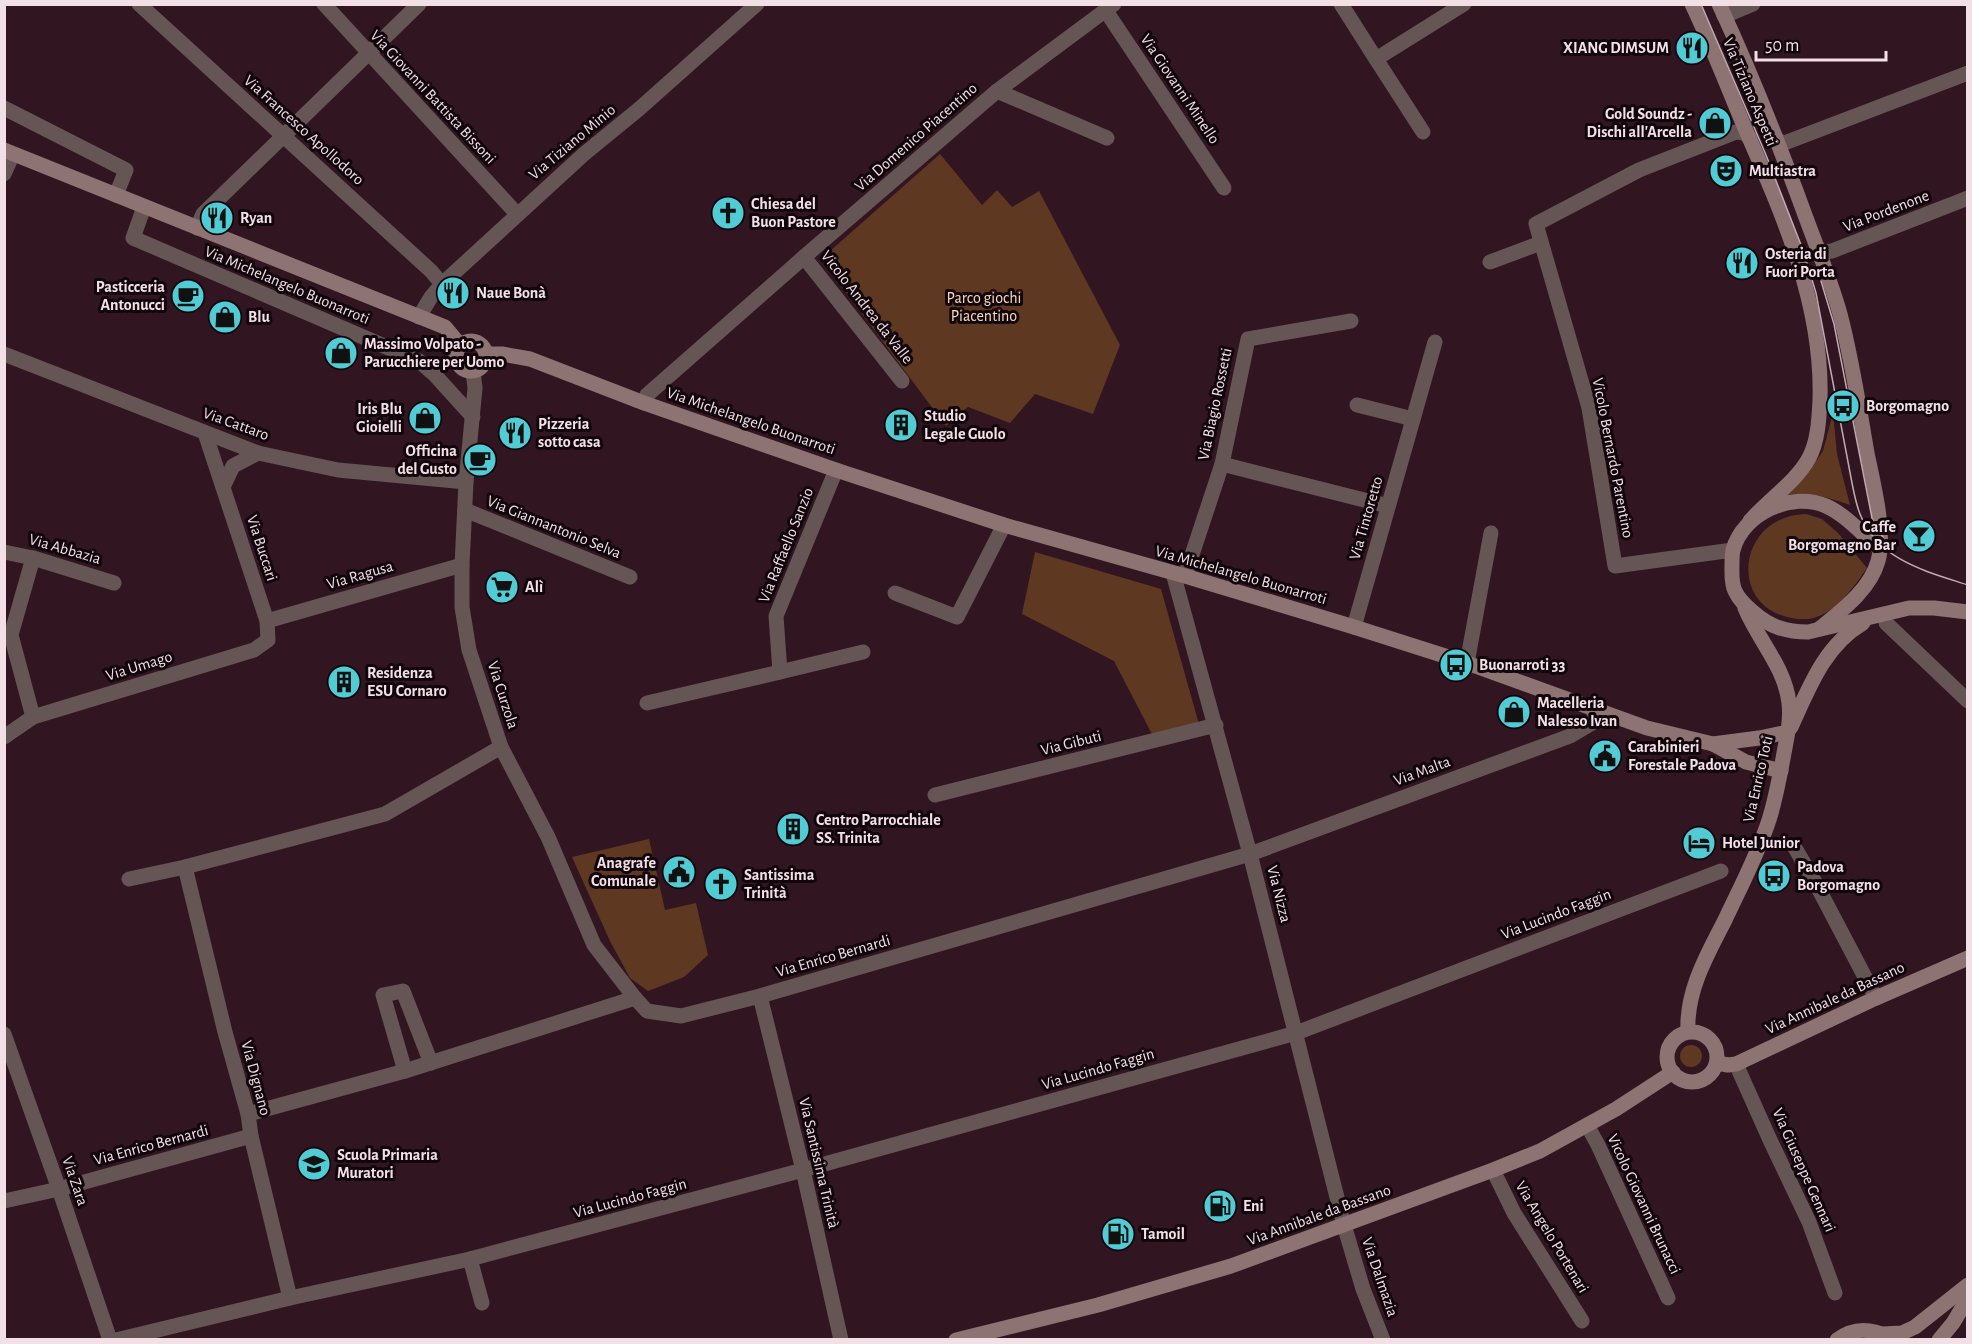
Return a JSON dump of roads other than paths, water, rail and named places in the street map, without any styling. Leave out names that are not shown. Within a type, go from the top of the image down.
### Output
[{"type":"street","name":"Via Francesco Apollodoro","points":[[139,4],[431,271],[442,284]]},
{"type":"street","name":"Via Giovanni Battista Bissoni","points":[[324,4],[517,214]]},
{"type":"street","points":[[197,228],[202,214],[419,4]]},
{"type":"street","name":"Via Tiziano Minio","points":[[419,317],[442,284],[517,214],[757,4]]},
{"type":"street","points":[[1341,4],[1423,132]]},
{"type":"street","points":[[1376,59],[1464,4]]},
{"type":"street","name":"Via Tiziano Aspetti","points":[[1692,4],[1750,138],[1801,267],[1815,326],[1821,369],[1817,434],[1809,457],[1794,477],[1750,521]]},
{"type":"street","points":[[1721,10],[1753,4]]},
{"type":"street","name":"Via Domenico Piacentino","points":[[644,403],[647,395],[804,256],[997,91],[1110,8]]},
{"type":"street","name":"Via Giovanni Minello","points":[[1110,8],[1224,188]]},
{"type":"street","name":"Via Tiziano Aspetti","points":[[1721,10],[1777,139],[1818,249],[1844,331],[1873,484],[1880,532],[1880,549]]},
{"type":"street","points":[[1777,139],[1787,142],[1968,73]]},
{"type":"street","points":[[997,91],[1107,138]]},
{"type":"street","points":[[4,108],[126,170],[116,195]]},
{"type":"street","name":"Vicolo Bernardo Parentino","points":[[1733,550],[1615,566],[1589,408],[1536,224],[1639,170],[1736,132],[1744,133],[1750,138]]},
{"type":"street","points":[[4,174],[9,152]]},
{"type":"street","name":"Via Michelangelo Buonarroti","points":[[9,152],[445,327],[460,345],[471,340],[477,341],[485,348],[487,354],[530,359],[644,403],[836,470],[1004,525],[1179,574],[1354,627],[1467,663],[1647,728],[1713,744],[1746,762],[1781,771]]},
{"type":"street","name":"Via Pordenone","points":[[1818,249],[1824,252],[1832,251],[1968,198]]},
{"type":"street","name":"Via Michelangelo Buonarroti","points":[[144,207],[133,238],[419,361],[434,374],[472,417]]},
{"type":"street","points":[[1490,262],[1541,243]]},
{"type":"street","name":"Vicolo Andrea da Valle","points":[[804,256],[902,381]]},
{"type":"street","name":"Via Biagio Rossetti","points":[[1179,574],[1221,464],[1248,339],[1351,321]]},
{"type":"street","name":"Via Tintoretto","points":[[1354,627],[1435,342]]},
{"type":"street","points":[[460,345],[456,354],[459,364],[467,370],[473,371],[483,366],[487,354]]},
{"type":"street","name":"Via Cattaro","points":[[4,354],[258,453],[338,470],[466,482]]},
{"type":"street","name":"Via Curzola","points":[[473,371],[475,388],[466,482],[462,565],[462,607],[469,650],[501,747],[548,837],[594,945],[635,998]]},
{"type":"street","points":[[1357,405],[1413,419]]},
{"type":"street","name":"Via Buccari","points":[[206,433],[267,621]]},
{"type":"street","points":[[224,485],[233,466],[258,453]]},
{"type":"street","points":[[1221,464],[1388,506]]},
{"type":"street","name":"Via Raffaello Sanzio","points":[[780,672],[776,616],[836,470]]},
{"type":"street","points":[[1819,629],[1847,606],[1865,585],[1874,573],[1880,549],[1827,506],[1811,501],[1782,504],[1768,509],[1750,521],[1743,529],[1733,550],[1732,575],[1738,596],[1756,615],[1778,629],[1794,632],[1819,629],[1881,620]]},
{"type":"street","name":"Via Giannantonio Selva","points":[[465,510],[630,577]]},
{"type":"street","points":[[895,593],[957,617],[1004,525]]},
{"type":"street","points":[[1467,663],[1491,533]]},
{"type":"street","name":"Via Abbazia","points":[[4,552],[33,558],[114,583]]},
{"type":"street","points":[[33,558],[12,635],[33,717]]},
{"type":"street","name":"Via Ragusa","points":[[267,621],[462,565]]},
{"type":"street","name":"Via Nizza","points":[[1179,574],[1344,1225]]},
{"type":"street","name":"Via Enrico Toti","points":[[1688,1031],[1688,1011],[1699,973],[1755,855],[1769,820],[1788,732],[1789,702],[1781,674],[1772,655],[1750,622],[1738,596]]},
{"type":"street","points":[[1788,732],[1814,676],[1830,652],[1849,632],[1881,620],[1892,612],[1920,608],[1968,612]]},
{"type":"street","points":[[1881,620],[1968,701]]},
{"type":"street","name":"Via Umago","points":[[4,736],[33,717],[254,650],[267,640],[267,621]]},
{"type":"street","points":[[647,703],[863,652]]},
{"type":"street","name":"Via Malta","points":[[1251,854],[1570,736],[1592,723],[1596,711]]},
{"type":"street","name":"Via Gibuti","points":[[935,795],[1216,725]]},
{"type":"street","name":"Via Michelangelo Buonarroti","points":[[1713,744],[1788,732]]},
{"type":"street","points":[[129,879],[185,867],[385,814],[501,747]]},
{"type":"street","points":[[1794,848],[1815,882],[1876,998]]},
{"type":"street","name":"Via Enrico Bernardi","points":[[635,998],[647,1011],[681,1016],[760,996],[1251,854]]},
{"type":"street","name":"Via Dignano","points":[[185,867],[225,1032],[248,1114],[251,1136],[290,1298]]},
{"type":"street","name":"Via Lucindo Faggin","points":[[116,1340],[290,1298],[470,1259],[803,1170],[1296,1033],[1721,871]]},
{"type":"street","name":"Via Annibale da Bassano","points":[[1717,1063],[1736,1064],[1876,998],[1968,958]]},
{"type":"street","points":[[405,1071],[383,995],[404,991],[431,1063]]},
{"type":"street","name":"Via Santissima Trinità","points":[[760,996],[803,1170],[841,1340]]},
{"type":"street","points":[[248,1114],[405,1071],[635,998]]},
{"type":"street","points":[[1688,1031],[1698,1032],[1707,1036],[1714,1044],[1717,1063],[1708,1076],[1701,1080],[1686,1081],[1678,1078],[1668,1065],[1669,1047],[1680,1034],[1688,1031]]},
{"type":"street","name":"Via Zara","points":[[4,1034],[110,1340]]},
{"type":"street","name":"Via Giuseppe Gennari","points":[[1736,1064],[1809,1221],[1835,1293]]},
{"type":"street","name":"Via Annibale da Bassano","points":[[956,1340],[1098,1305],[1231,1266],[1493,1170],[1540,1151],[1673,1072]]},
{"type":"street","name":"Vicolo Giovanni Brunacci","points":[[1587,1125],[1668,1298]]},
{"type":"street","name":"Via Enrico Bernardi","points":[[4,1201],[59,1189],[251,1136]]},
{"type":"street","name":"Via Angelo Portenari","points":[[1493,1170],[1514,1213],[1582,1321]]},
{"type":"street","name":"Via Dalmazia","points":[[1344,1225],[1363,1289],[1383,1340]]},
{"type":"street","points":[[470,1259],[482,1303]]},
{"type":"street","points":[[1837,1340],[1844,1334],[1857,1330],[1870,1330],[1887,1337],[1902,1333],[1916,1327],[1968,1285]]},
{"type":"street","points":[[1939,1340],[1953,1323],[1968,1298]]},
{"type":"tram line","points":[[1701,4],[1766,155],[1803,250],[1816,293],[1860,514],[1878,543],[1891,553],[1920,569],[1968,585]]},
{"type":"tram line","points":[[1821,281],[1834,324],[1872,518],[1883,537]]},
{"type":"place","name":"XIANG DIMSUM","points":[[1692,48]]},
{"type":"place","name":"Gold Soundz - Dischi all'Arcella","points":[[1715,123]]},
{"type":"place","name":"Multiastra","points":[[1726,171]]},
{"type":"place","name":"Chiesa del Buon Pastore","points":[[728,213]]},
{"type":"place","name":"Ryan","points":[[217,218]]},
{"type":"place","name":"Osteria di Fuori Porta","points":[[1742,263]]},
{"type":"place","name":"Naue Bonà","points":[[453,293]]},
{"type":"place","name":"Pasticceria Antonucci","points":[[188,296]]},
{"type":"place","name":"Blu","points":[[225,317]]},
{"type":"place","name":"Massimo Volpato - Parucchiere per Uomo","points":[[341,353]]},
{"type":"place","name":"Borgomagno","points":[[1843,406]]},
{"type":"place","name":"Iris Blu Gioielli","points":[[425,418]]},
{"type":"place","name":"Studio Legale Guolo","points":[[901,425]]},
{"type":"place","name":"Pizzeria sotto casa","points":[[515,433]]},
{"type":"place","name":"Officina del Gusto","points":[[480,460]]},
{"type":"place","name":"Caffe Borgomagno Bar","points":[[1919,536]]},
{"type":"place","name":"Alì","points":[[502,587]]},
{"type":"place","name":"Buonarroti 33","points":[[1456,665]]},
{"type":"place","name":"Residenza ESU Cornaro","points":[[344,682]]},
{"type":"place","name":"Macelleria Nalesso Ivan","points":[[1514,712]]},
{"type":"place","name":"Carabinieri Forestale Padova","points":[[1605,756]]},
{"type":"place","name":"Centro Parrocchiale SS. Trinita","points":[[793,829]]},
{"type":"place","name":"Hotel Junior","points":[[1699,843]]},
{"type":"place","name":"Anagrafe Comunale","points":[[679,872]]},
{"type":"place","name":"Padova Borgomagno","points":[[1774,876]]},
{"type":"place","name":"Santissima Trinità","points":[[721,884]]},
{"type":"place","name":"Scuola Primaria Muratori","points":[[314,1164]]},
{"type":"place","name":"Eni","points":[[1220,1206]]},
{"type":"place","name":"Tamoil","points":[[1118,1234]]},
{"type":"park label","name":"Parco giochi Piacentino","points":[[984,307]]}]
